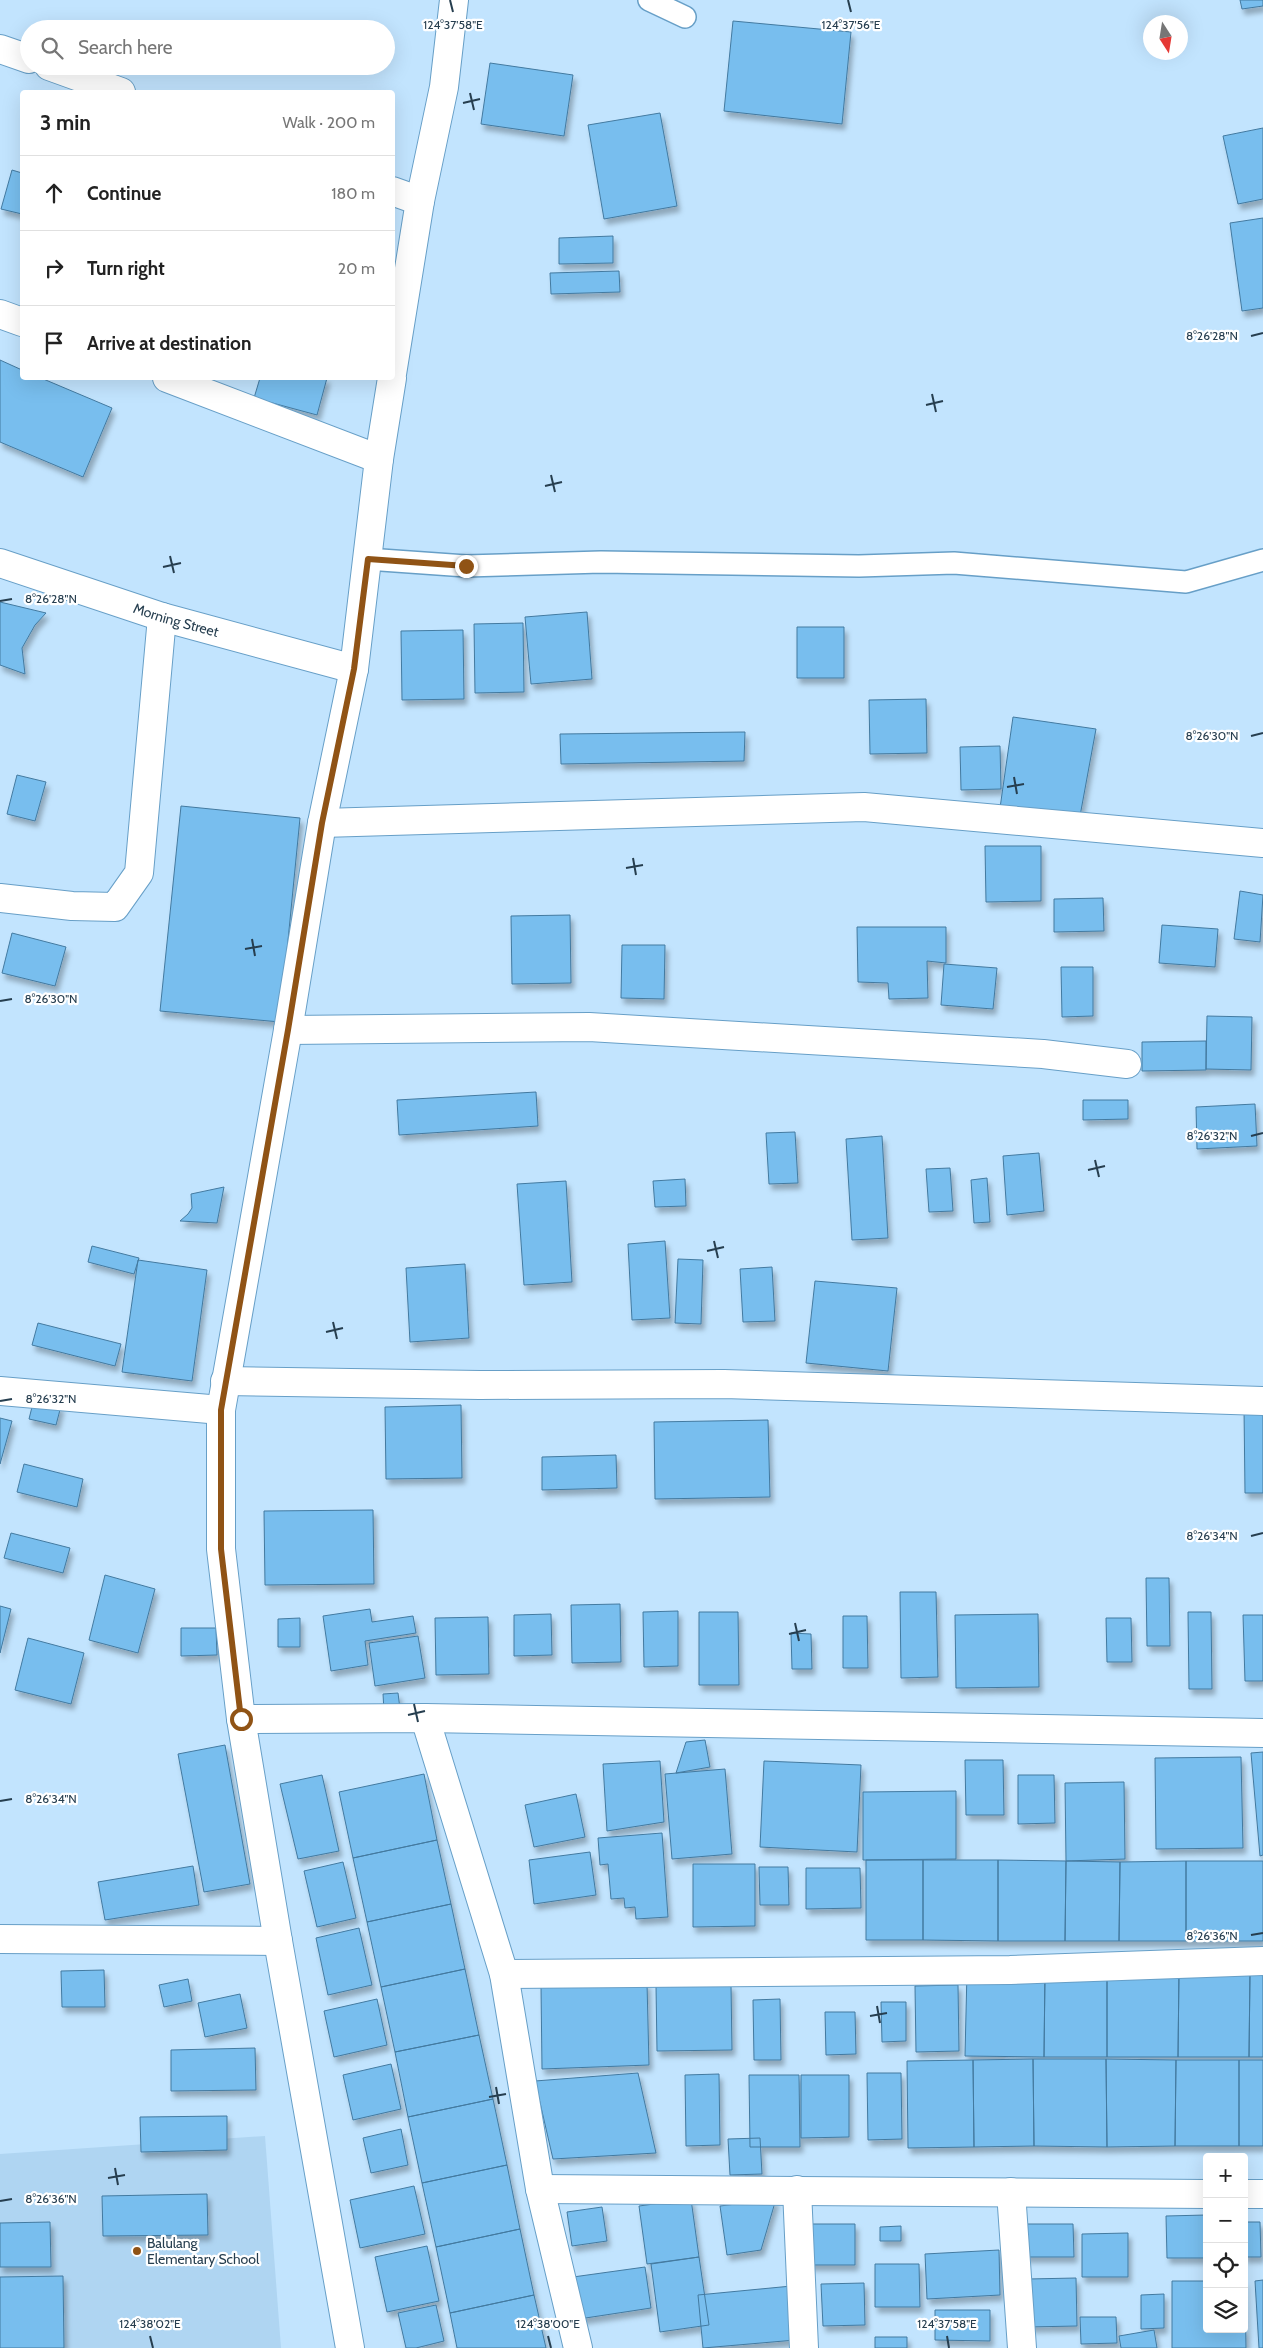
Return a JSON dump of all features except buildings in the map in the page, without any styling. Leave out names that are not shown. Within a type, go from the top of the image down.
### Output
[{"type":"street","points":[[395,357],[420,201],[444,87],[454,0]]},
{"type":"street","points":[[0,49],[20,56]]},
{"type":"street","points":[[73,75],[115,90]]},
{"type":"street","points":[[395,192],[420,201]]},
{"type":"street","points":[[0,314],[20,321]]},
{"type":"street","points":[[172,380],[379,459]]},
{"type":"street","points":[[350,2348],[241,1719],[221,1549],[221,1410],[288,1030],[322,823],[354,669],[379,459],[391,380]]},
{"type":"street","name":"Morning Street","points":[[0,563],[162,617],[354,669]]},
{"type":"street","points":[[0,898],[72,906],[115,907],[140,873],[162,617]]},
{"type":"street","points":[[322,823],[864,807],[1263,843]]},
{"type":"street","points":[[288,1030],[590,1027],[1043,1054],[1127,1064]]},
{"type":"street","points":[[225,1381],[480,1385],[724,1384],[1263,1401]]},
{"type":"street","points":[[0,1391],[221,1410]]},
{"type":"street","points":[[241,1719],[425,1718],[1263,1733]]},
{"type":"street","points":[[425,1718],[504,1974],[540,2189],[578,2348]]},
{"type":"street","points":[[0,1939],[278,1940]]},
{"type":"street","points":[[504,1974],[1010,1970],[1263,1961]]},
{"type":"street","points":[[540,2189],[1203,2194]]},
{"type":"street","points":[[797,2190],[804,2348]]},
{"type":"street","points":[[1011,2192],[1022,2348]]},
{"type":"street","points":[[1248,2194],[1263,2194]]},
{"type":"lane","points":[[649,0],[685,17]]},
{"type":"lane","points":[[368,559],[466,566],[601,562],[859,566],[954,564],[1186,582],[1263,560]]},
{"type":"shaded area","name":"Balulang Elementary School","points":[[265,2136],[281,2348],[0,2348],[0,2154]]},
{"type":"place","name":"Balulang Elementary School","points":[[137,2251]]},
{"type":"route","points":[[241,1719],[221,1549],[221,1410],[288,1030],[322,823],[354,669],[368,559],[466,566]]}]
